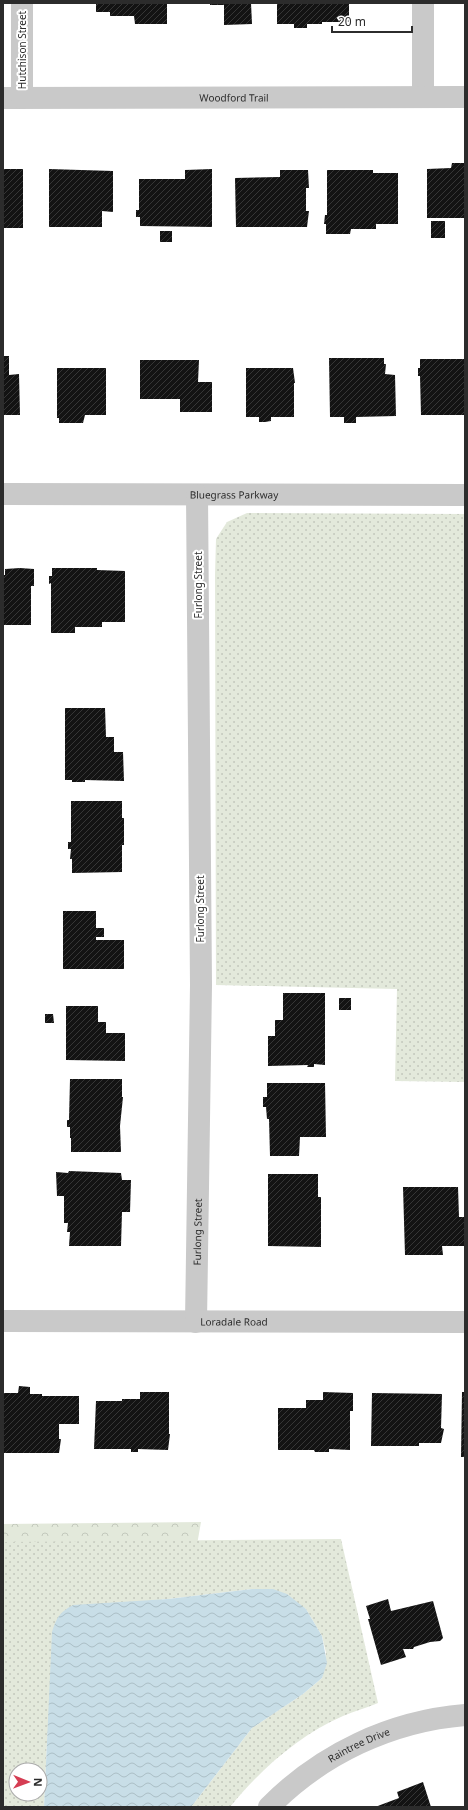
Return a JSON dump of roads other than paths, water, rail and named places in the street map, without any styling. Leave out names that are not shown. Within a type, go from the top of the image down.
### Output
[{"type":"street","name":"Hutchison Street","points":[[12,98],[22,3]]},
{"type":"street","points":[[423,3],[423,97]]},
{"type":"street","name":"Woodford Trail","points":[[12,98],[465,98]]},
{"type":"street","name":"Bluegrass Parkway","points":[[3,494],[465,495]]},
{"type":"street","name":"Furlong Street","points":[[196,1322],[201,985],[197,495]]},
{"type":"street","name":"Loradale Road","points":[[3,1322],[465,1322]]},
{"type":"street","name":"Raintree Drive","points":[[269,1807],[282,1793],[318,1765],[353,1745],[402,1726],[465,1715]]},
{"type":"water","points":[[252,1589],[273,1589],[287,1594],[306,1609],[322,1636],[327,1663],[322,1678],[303,1694],[252,1728],[191,1807],[44,1807],[44,1802],[48,1802],[48,1762],[46,1762],[52,1632],[57,1619],[65,1610],[73,1605],[168,1599]]}]
